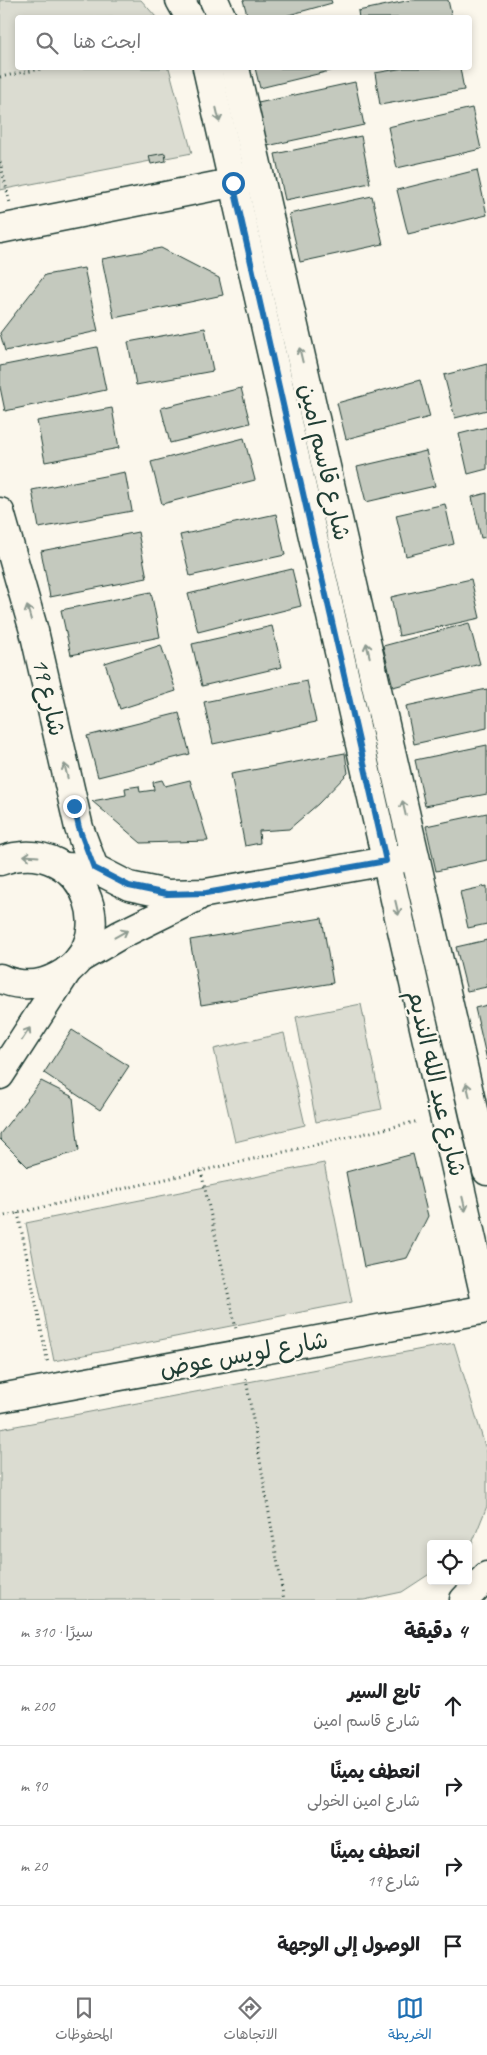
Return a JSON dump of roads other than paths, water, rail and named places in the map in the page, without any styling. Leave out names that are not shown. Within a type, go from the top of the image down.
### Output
[{"type":"street","points":[[180,0],[188,15]]},
{"type":"street","points":[[214,0],[221,15]]},
{"type":"street","name":"شارع قاسم امين","points":[[207,70],[386,861]]},
{"type":"street","name":"شارع قاسم امين","points":[[235,70],[415,856]]},
{"type":"street","points":[[8,228],[261,178]]},
{"type":"street","name":"شارع 19","points":[[0,575],[2,519]]},
{"type":"street","name":"شارع 19","points":[[2,519],[34,631],[79,828],[94,868]]},
{"type":"street","points":[[0,861],[17,856],[34,856],[50,859],[64,867],[78,880],[88,896],[92,912],[92,928],[87,945],[0,1075]]},
{"type":"street","points":[[64,867],[94,868],[129,886],[167,894],[206,893],[415,856]]},
{"type":"street","name":"شارع عبد الله النديم","points":[[415,856],[487,1171]]},
{"type":"street","name":"شارع عبد الله النديم","points":[[386,861],[487,1307]]},
{"type":"street","points":[[88,896],[94,868]]},
{"type":"street","points":[[0,978],[20,984],[37,984],[54,979],[74,964],[162,912],[206,893]]},
{"type":"street","name":"شارع لويس عوض","points":[[0,1398],[487,1307]]},
{"type":"street","points":[[464,1600],[487,1576]]}]
